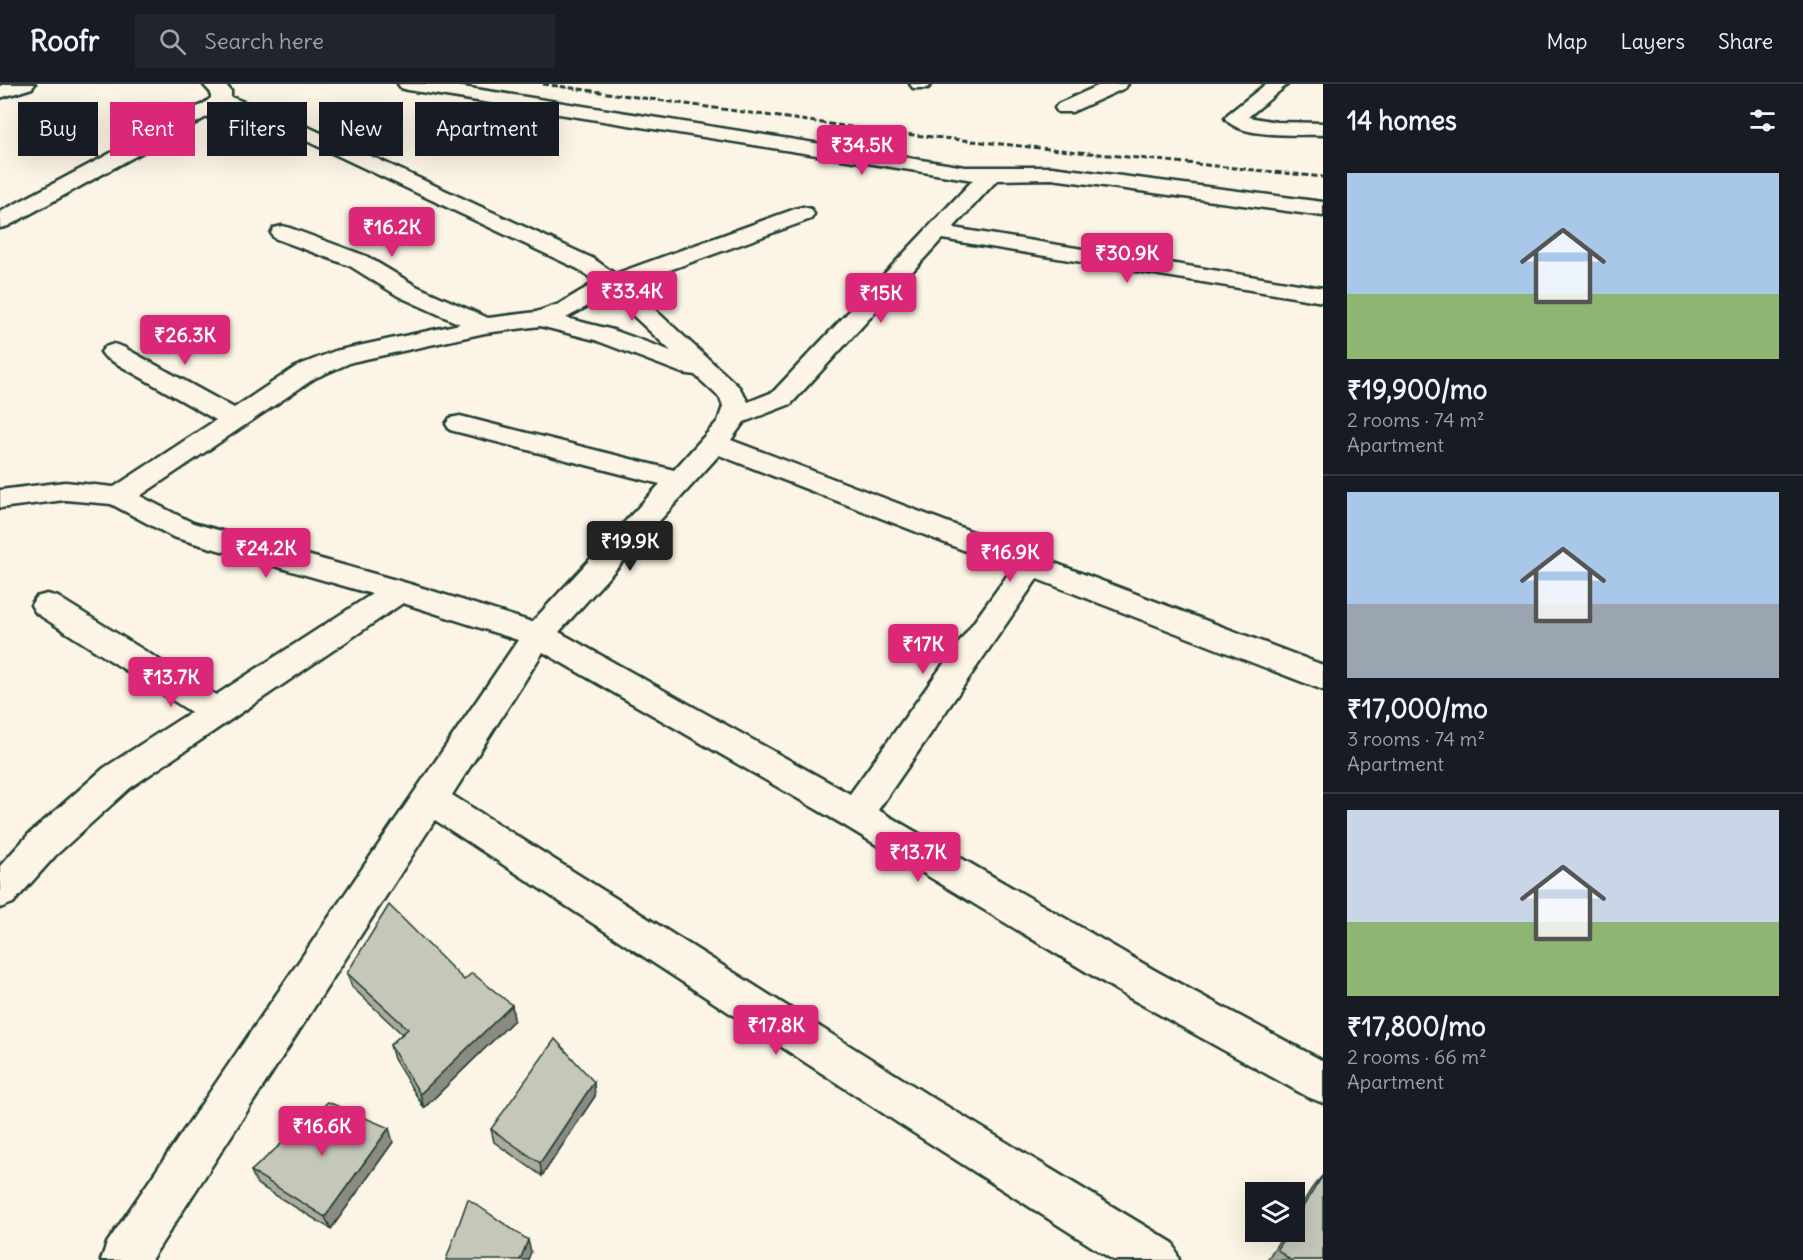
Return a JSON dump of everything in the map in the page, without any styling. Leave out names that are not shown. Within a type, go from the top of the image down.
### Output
[{"type":"street","points":[[0,92],[25,84]]},
{"type":"street","points":[[408,84],[989,176],[1040,172],[1323,209]]},
{"type":"street","points":[[1065,108],[1118,84]]},
{"type":"street","points":[[1278,84],[1235,118],[1238,121],[1257,125],[1323,129]]},
{"type":"street","points":[[0,221],[217,92],[595,269],[736,400],[735,416]]},
{"type":"street","points":[[124,1260],[538,635],[714,443],[735,416],[782,398],[989,176]]},
{"type":"street","points":[[119,497],[306,372],[324,363],[344,356],[485,326],[540,319],[568,309],[612,283],[803,214]]},
{"type":"street","points":[[939,232],[1323,295]]},
{"type":"street","points":[[282,233],[358,261],[407,291],[485,326]]},
{"type":"street","points":[[540,319],[604,335],[709,375]]},
{"type":"street","points":[[114,352],[235,419]]},
{"type":"street","points":[[460,424],[679,480]]},
{"type":"street","points":[[714,443],[1323,678]]},
{"type":"street","points":[[0,500],[65,491],[119,497],[183,530],[399,591],[538,635],[855,814],[1142,984],[1323,1083]]},
{"type":"street","points":[[855,814],[1031,565]]},
{"type":"street","points":[[0,892],[42,844],[117,778],[214,711],[399,591]]},
{"type":"street","points":[[47,605],[214,711]]},
{"type":"street","points":[[430,799],[892,1096],[1156,1260]]},
{"type":"building","points":[[389,905],[464,980],[472,973],[512,1005],[420,1094],[390,1045],[408,1029],[347,973]]},
{"type":"building","points":[[555,1039],[594,1082],[540,1163],[491,1129]]},
{"type":"building","points":[[328,1102],[389,1128],[325,1217],[251,1171]]},
{"type":"building","points":[[1323,1175],[1323,1260],[1290,1260],[1277,1249],[1282,1242],[1305,1242],[1305,1204]]},
{"type":"building","points":[[468,1199],[528,1240],[520,1260],[446,1260]]},
{"type":"railway","points":[[543,84],[894,133],[1323,177]]}]
